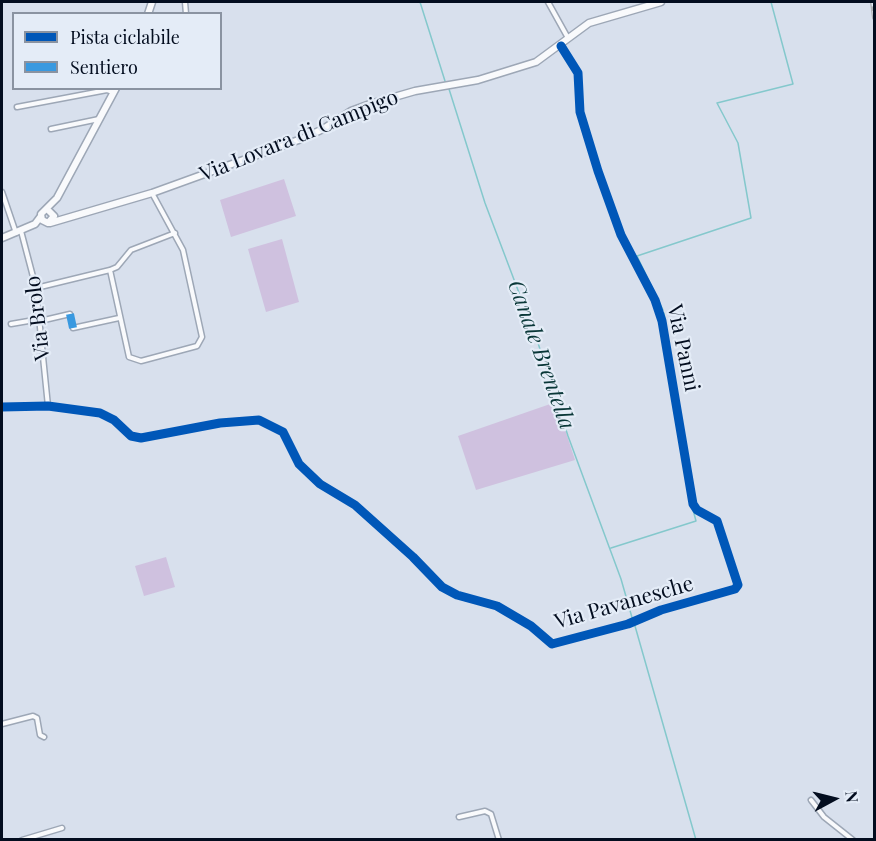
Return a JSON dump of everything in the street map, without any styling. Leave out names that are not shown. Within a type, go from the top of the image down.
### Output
[{"type":"street","points":[[548,2],[568,38]]},
{"type":"street","name":"Via Lovara di Campigo","points":[[3,237],[152,193],[309,136],[361,107],[415,91],[478,80],[511,71],[536,62],[594,21],[660,2]]},
{"type":"street","name":"Via Panni","points":[[561,46],[578,73],[580,112],[621,235],[655,300],[662,321],[693,504],[697,510],[717,521],[738,587]]},
{"type":"street","points":[[17,107],[105,90],[115,91],[55,201],[49,223],[43,221],[41,216]]},
{"type":"street","points":[[51,129],[99,119]]},
{"type":"street","name":"Via Brolo","points":[[2,192],[20,231],[36,288],[48,406]]},
{"type":"street","points":[[110,270],[126,353],[136,361],[193,348],[202,337],[183,250],[152,193]]},
{"type":"street","points":[[52,213],[59,219],[67,219]]},
{"type":"street","name":"Via Lovara di Campigo","points":[[20,231],[38,222],[41,216],[52,213]]},
{"type":"street","points":[[36,288],[110,270],[117,267],[131,250],[175,233]]},
{"type":"street","points":[[11,324],[70,314]]},
{"type":"street","points":[[73,328],[119,318]]},
{"type":"street","name":"Via Pavanesche","points":[[2,407],[48,406],[100,413],[114,420],[131,436],[141,438],[220,423],[259,420],[283,432],[299,464],[320,484],[355,505],[413,556],[442,587],[457,595],[497,606],[531,626],[552,644],[628,624],[661,610],[738,587]]},
{"type":"street","points":[[2,724],[33,716],[37,718],[40,735],[44,737]]},
{"type":"street","points":[[812,800],[824,818],[853,840]]},
{"type":"street","points":[[459,817],[485,811],[491,813],[499,840]]},
{"type":"street","points":[[22,840],[62,828]]},
{"type":"shaded area","points":[[284,179],[296,216],[231,237],[220,200]]},
{"type":"shaded area","points":[[282,239],[299,302],[266,312],[248,249]]},
{"type":"shaded area","points":[[556,402],[575,460],[476,490],[458,436]]},
{"type":"shaded area","points":[[166,557],[175,587],[144,596],[135,566]]},
{"type":"waterway","name":"Canale Brentella","points":[[420,2],[445,81]]},
{"type":"waterway","points":[[663,310],[637,256],[751,218],[738,143],[717,103],[793,84],[771,2]]},
{"type":"waterway","name":"Canale Brentella","points":[[449,89],[485,203],[538,343],[568,436],[621,579],[633,621]]},
{"type":"waterway","points":[[664,313],[681,420]]},
{"type":"waterway","points":[[684,461],[688,492]]},
{"type":"waterway","points":[[611,548],[696,521],[692,506]]},
{"type":"waterway","name":"Canale Brentella","points":[[635,626],[696,840]]},
{"type":"railway","points":[[872,2],[874,18]]},
{"type":"marked path","points":[[70,314],[73,328]]},
{"type":"cycle path","points":[[2,407],[48,406],[100,413],[114,420],[131,436],[141,438],[220,423],[259,420],[283,432],[299,464],[320,484],[355,505],[413,557],[442,587],[457,595],[497,606],[531,626],[552,644],[628,624],[661,610],[735,589],[738,585],[717,521],[697,510],[693,504],[662,321],[655,300],[621,235],[580,112],[578,73],[561,46]]}]
